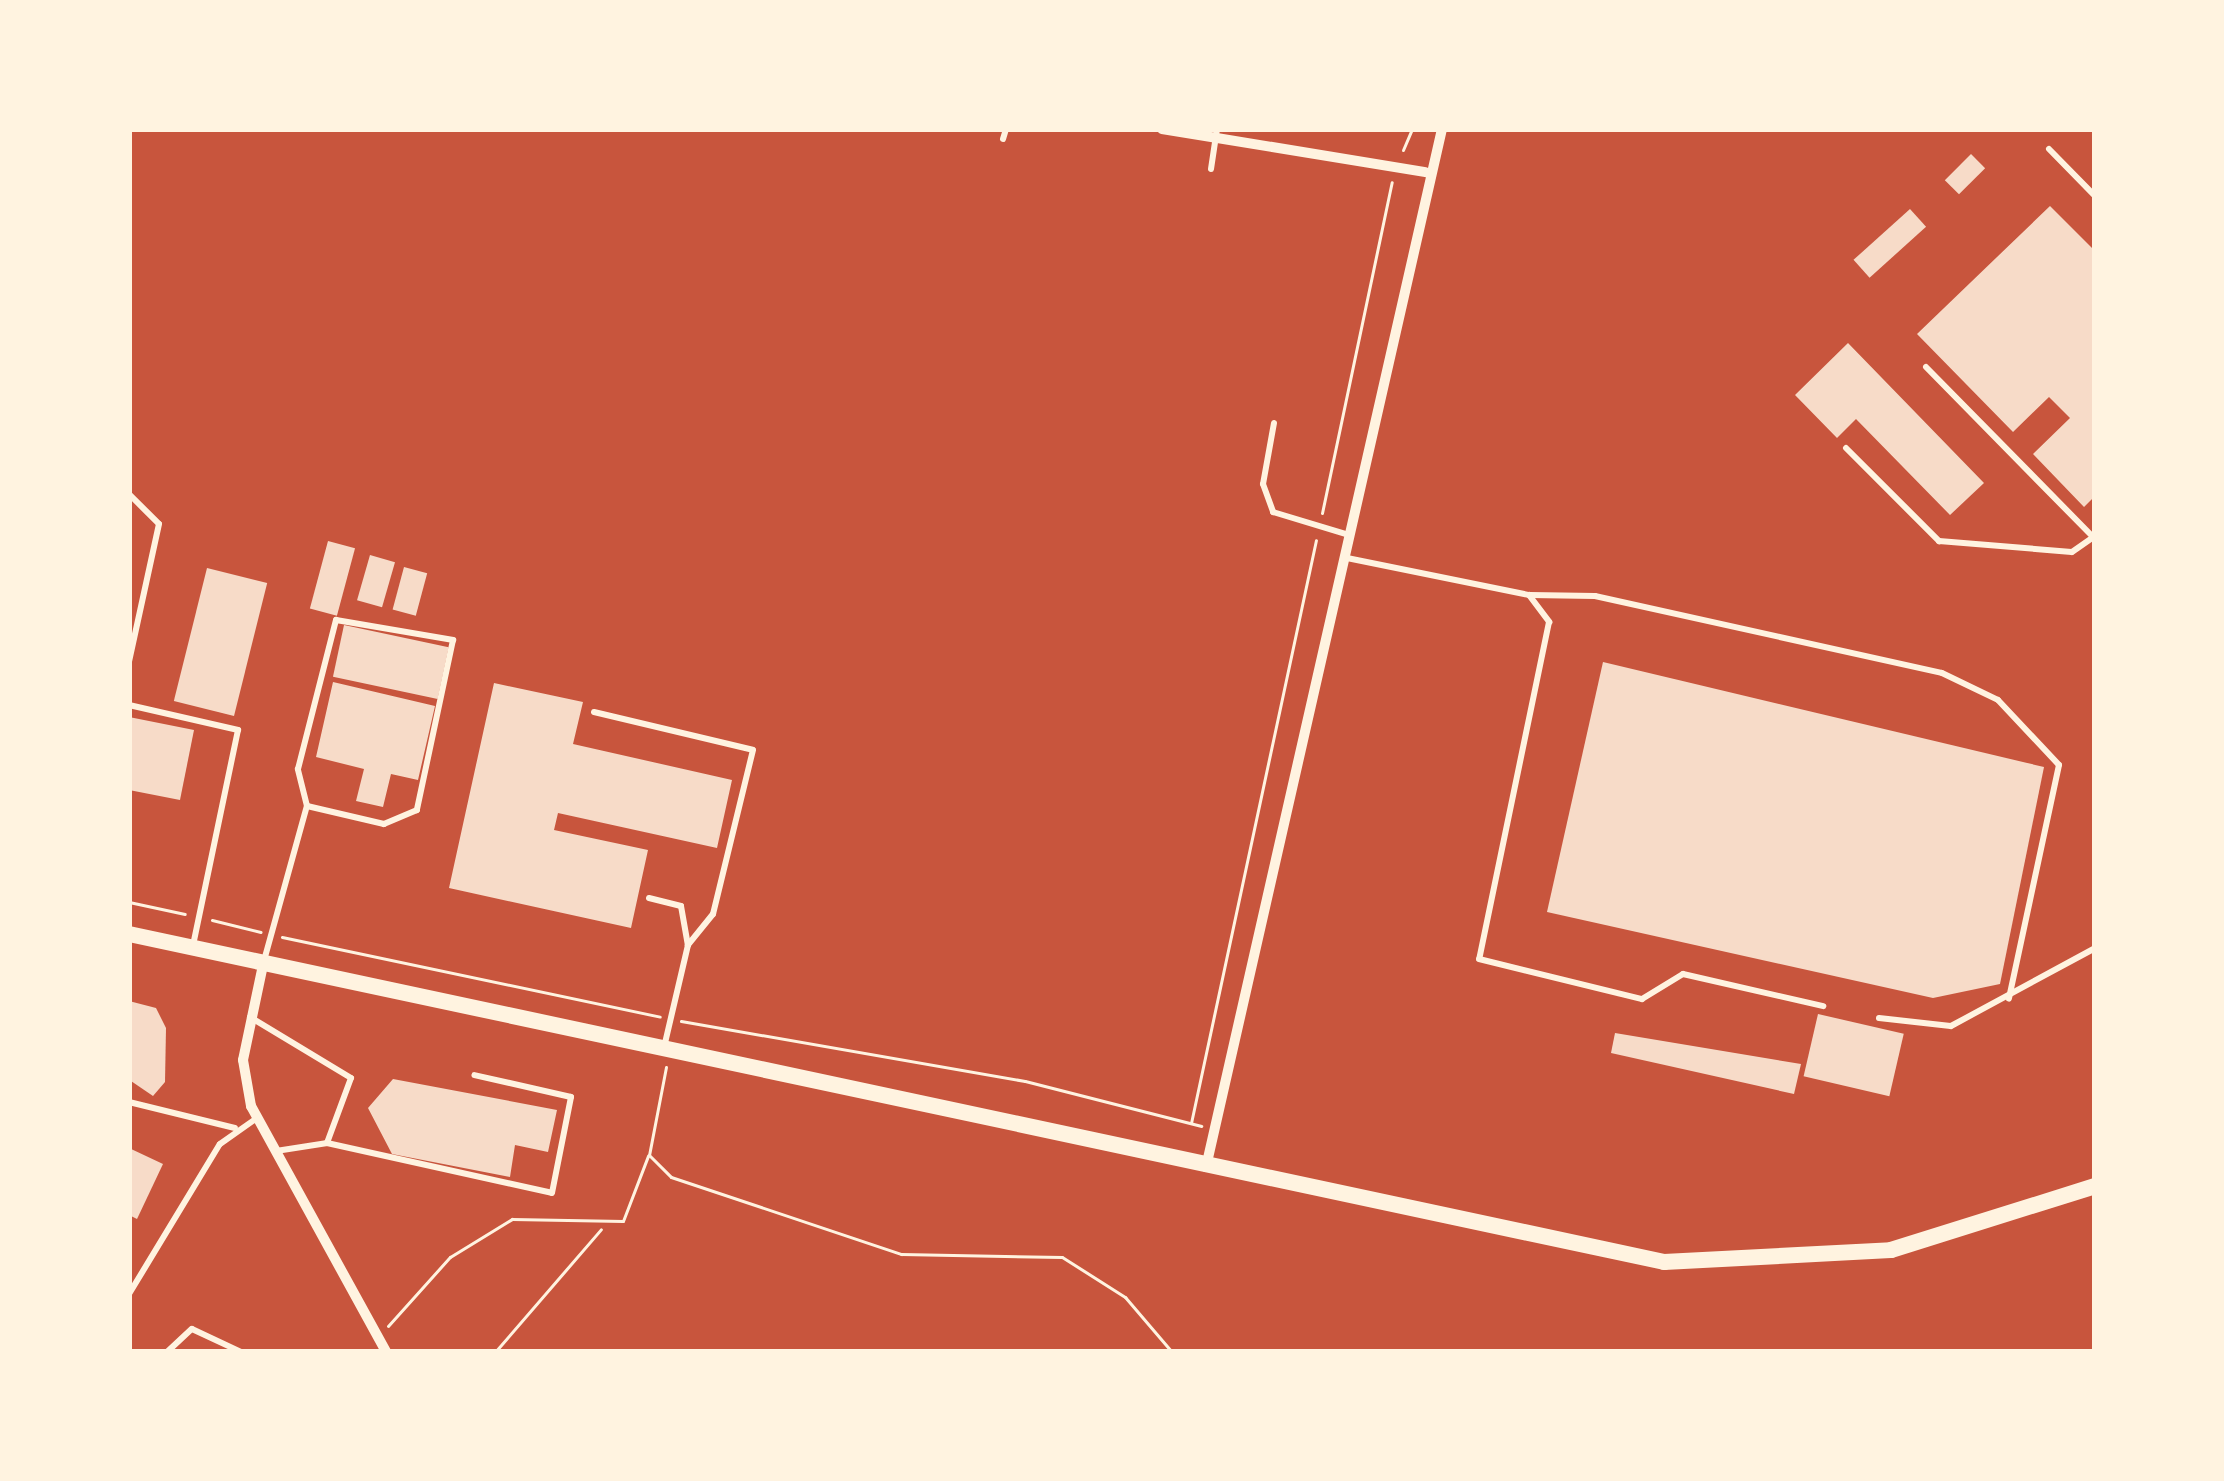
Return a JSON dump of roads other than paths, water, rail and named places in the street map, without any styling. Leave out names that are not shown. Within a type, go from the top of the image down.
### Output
[{"type":"main road","points":[[129,934],[1584,1251],[1750,1264],[1911,1245],[2095,1186]]},
{"type":"street","points":[[1162,129],[1216,133],[1426,172]]},
{"type":"street","points":[[1205,1170],[1426,172],[1442,129]]},
{"type":"street","points":[[263,965],[243,1060],[257,1118],[388,1352]]},
{"type":"lane","points":[[1003,139],[1006,129]]},
{"type":"lane","points":[[1211,169],[1216,133]]},
{"type":"lane","points":[[2049,149],[2095,196]]},
{"type":"lane","points":[[1846,448],[1940,542],[2072,551],[2094,536],[1926,367]]},
{"type":"lane","points":[[1274,423],[1265,499],[1273,512],[1349,535]]},
{"type":"lane","points":[[129,494],[160,524],[129,662]]},
{"type":"lane","points":[[1344,557],[1529,596],[1595,596],[1872,657],[1997,700],[2059,765],[2009,999]]},
{"type":"lane","points":[[1529,596],[1549,622],[1546,655],[1479,959],[1642,999],[1683,974],[1823,1006]]},
{"type":"lane","points":[[263,965],[308,806],[298,769],[336,620],[453,640],[458,658],[417,810],[384,824],[308,806]]},
{"type":"lane","points":[[129,705],[238,730],[193,949]]},
{"type":"lane","points":[[594,712],[753,751],[713,914],[688,945]]},
{"type":"lane","points":[[649,898],[681,906],[688,945],[666,1053]]},
{"type":"lane","points":[[1879,1018],[1952,1026],[2095,948]]},
{"type":"lane","points":[[250,1017],[351,1078],[327,1143]]},
{"type":"lane","points":[[276,1151],[327,1143],[552,1193],[571,1097],[474,1075]]},
{"type":"lane","points":[[129,1102],[235,1128]]},
{"type":"lane","points":[[129,1294],[235,1128],[257,1118]]},
{"type":"lane","points":[[167,1352],[192,1329],[242,1352]]}]
